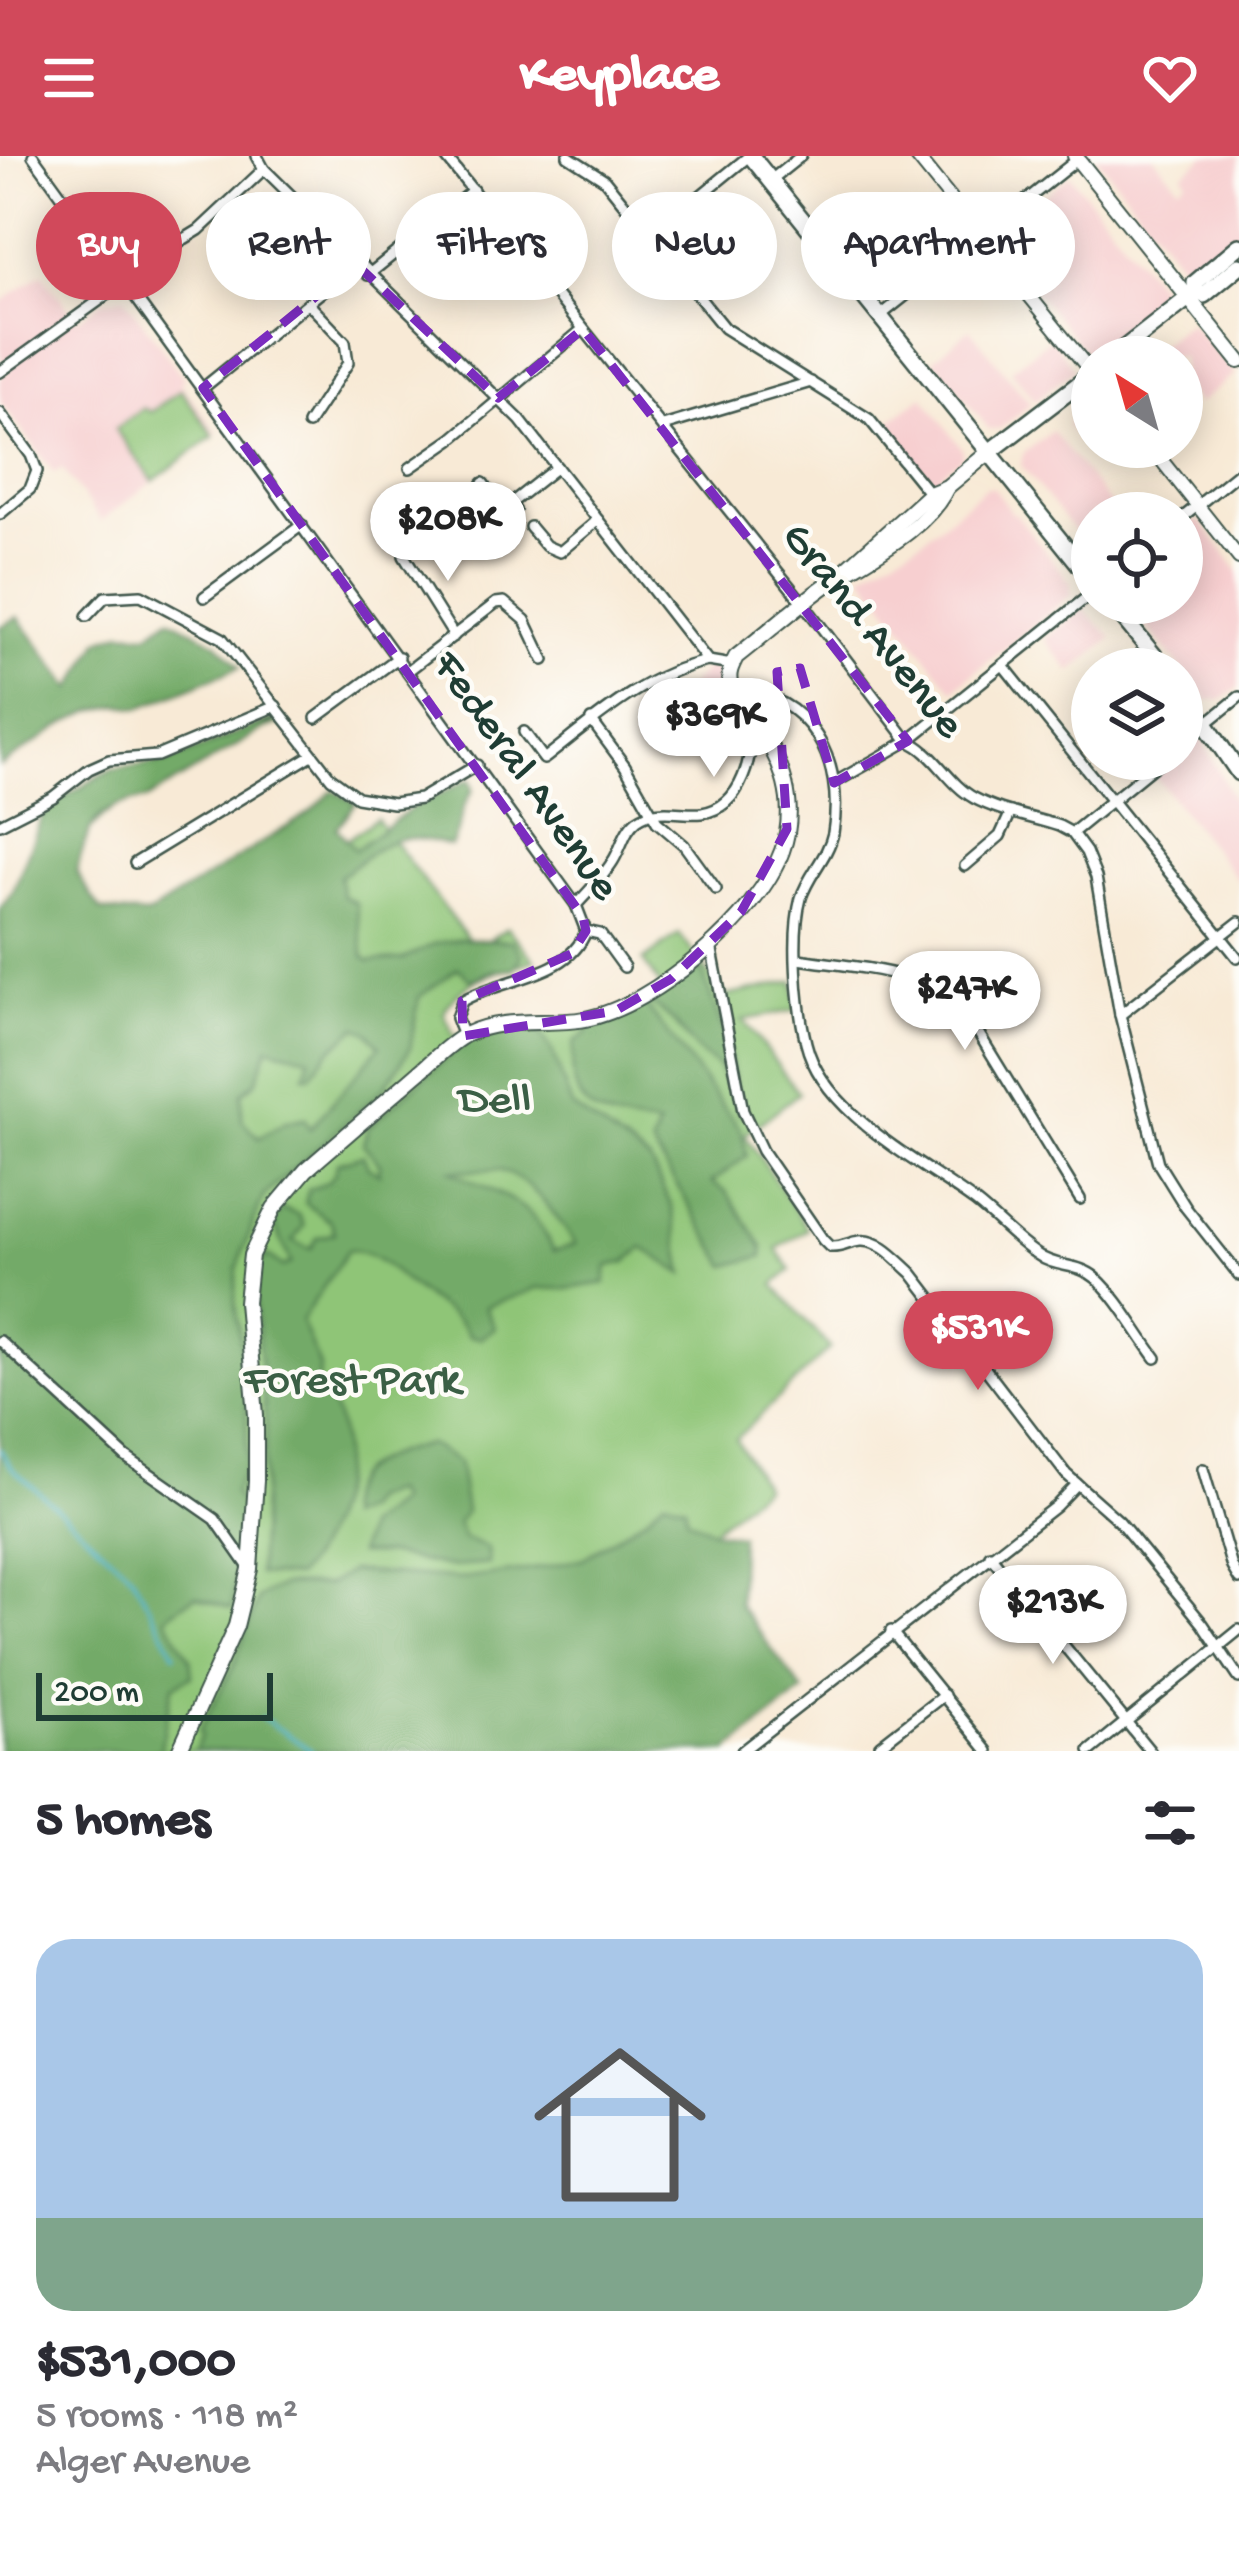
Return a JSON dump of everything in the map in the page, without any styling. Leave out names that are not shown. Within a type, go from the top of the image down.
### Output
[{"type":"main road","points":[[750,156],[1071,554]]},
{"type":"main road","points":[[1078,157],[1192,295],[1239,362]]},
{"type":"main road","points":[[1140,336],[1192,295],[1195,283],[1239,246]]},
{"type":"main road","points":[[1192,295],[1204,295],[1239,266]]},
{"type":"main road","points":[[179,1751],[236,1626],[250,1569],[256,1415],[246,1302],[251,1255],[287,1189],[463,1036],[505,1022],[582,1019],[615,1011],[671,979],[711,945],[764,883],[782,852],[787,829],[786,781],[773,749],[733,692],[729,674],[736,657],[894,532],[930,494],[946,488],[1071,389]]},
{"type":"main road","points":[[894,532],[938,505],[946,488]]},
{"type":"main road","points":[[1128,624],[1148,648]]},
{"type":"main road","points":[[1203,718],[1239,773]]},
{"type":"street","name":"Federal Avenue","points":[[33,156],[59,192]]},
{"type":"street","points":[[257,156],[286,192]]},
{"type":"street","name":"Grand Avenue","points":[[445,156],[908,740],[975,799],[1072,833]]},
{"type":"street","points":[[568,156],[604,179],[615,192]]},
{"type":"street","points":[[705,192],[750,156]]},
{"type":"street","points":[[770,180],[801,156]]},
{"type":"street","points":[[916,156],[945,192]]},
{"type":"street","points":[[1035,192],[1078,157]]},
{"type":"street","points":[[182,241],[264,169]]},
{"type":"street","points":[[371,273],[473,190]]},
{"type":"street","points":[[371,278],[498,398],[708,662]]},
{"type":"street","points":[[0,372],[100,300]]},
{"type":"street","name":"Federal Avenue","points":[[138,300],[477,765],[576,905],[586,931],[600,934],[625,967]]},
{"type":"street","points":[[203,388],[312,300]]},
{"type":"street","points":[[702,300],[724,328],[869,418],[930,494]]},
{"type":"street","points":[[880,316],[900,300]]},
{"type":"street","points":[[1033,300],[1071,347]]},
{"type":"street","points":[[308,303],[345,342],[348,363],[308,424]]},
{"type":"street","points":[[410,467],[452,439],[584,329]]},
{"type":"street","points":[[663,426],[811,382]]},
{"type":"street","points":[[0,413],[34,460],[37,473],[30,489],[0,514]]},
{"type":"street","points":[[483,482],[498,503],[512,507],[557,467]]},
{"type":"street","points":[[1168,468],[1187,492]]},
{"type":"street","points":[[1203,501],[1239,472]]},
{"type":"street","points":[[1203,511],[1239,558]]},
{"type":"street","points":[[530,527],[547,546],[560,552],[598,520]]},
{"type":"street","points":[[204,597],[302,525]]},
{"type":"street","points":[[404,556],[454,636]]},
{"type":"street","points":[[88,616],[105,597],[141,595],[222,638],[331,778],[358,797],[393,803],[420,799],[477,765]]},
{"type":"street","points":[[409,670],[496,603],[512,605],[544,660]]},
{"type":"street","points":[[834,783],[908,740],[1071,610]]},
{"type":"street","points":[[316,718],[399,656]]},
{"type":"street","points":[[524,732],[544,759],[591,720],[642,688],[708,662],[732,665]]},
{"type":"street","points":[[1003,664],[1237,957]]},
{"type":"street","points":[[733,692],[751,692],[782,704],[810,722],[834,783],[832,834],[801,898],[799,959],[806,1045],[826,1087],[871,1129],[977,1204],[1042,1258],[1096,1277],[1156,1358]]},
{"type":"street","points":[[1203,726],[1239,698]]},
{"type":"street","points":[[0,824],[109,760],[157,756],[277,706]]},
{"type":"street","points":[[576,905],[613,861],[630,827],[651,812],[703,812],[718,809],[729,799],[750,759],[750,715]]},
{"type":"street","points":[[591,720],[651,812],[684,845],[716,889]]},
{"type":"street","points":[[135,862],[312,755]]},
{"type":"street","points":[[1136,780],[1072,833],[1096,878],[1120,1015],[1160,1168],[1239,1275]]},
{"type":"street","points":[[964,866],[1000,836],[1011,812]]},
{"type":"street","points":[[1120,1015],[1239,922]]},
{"type":"street","points":[[463,1036],[456,1018],[462,1001],[556,964],[581,944],[586,931]]},
{"type":"street","points":[[711,945],[743,1112],[762,1151],[830,1247],[869,1242],[912,1273],[1077,1484],[1119,1521],[1239,1678]]},
{"type":"street","points":[[799,959],[912,979],[953,998],[1080,1199]]},
{"type":"street","points":[[0,1341],[126,1457],[215,1519],[250,1569]]},
{"type":"street","points":[[1203,1469],[1239,1579]]},
{"type":"street","points":[[742,1751],[1056,1506],[1077,1484]]},
{"type":"street","points":[[990,1555],[1150,1751]]},
{"type":"street","points":[[1090,1751],[1239,1630]]},
{"type":"street","points":[[891,1631],[988,1751]]},
{"type":"street","points":[[880,1744],[944,1695]]},
{"type":"highlighted area","points":[[356,264],[498,398],[583,329],[908,741],[834,783],[800,668],[777,672],[787,829],[741,912],[671,979],[615,1011],[463,1036],[462,1001],[571,954],[586,931],[583,917],[203,388]]},
{"type":"shaded area","points":[[1096,156],[1153,156],[1179,186],[1187,180],[1183,174],[1205,156],[1239,156],[1239,232],[1194,267],[1184,268]]},
{"type":"shaded area","points":[[1070,175],[1161,288],[1156,293],[1161,301],[1117,336],[1073,336],[1043,300],[1075,300],[1075,192],[1048,192]]},
{"type":"shaded area","points":[[36,277],[36,300],[62,300],[77,320],[102,302],[127,300],[217,433],[101,521],[62,468],[54,473],[0,401],[0,378],[10,370],[0,356],[0,303]]},
{"type":"shaded area","points":[[1189,322],[1201,336],[1172,336]]},
{"type":"shaded area","points":[[970,329],[1031,404],[999,430],[989,429],[933,360]]},
{"type":"shaded area","points":[[1051,338],[1071,365],[1071,371],[1035,401],[1011,370]]},
{"type":"shaded area","points":[[1203,338],[1235,374],[1203,400]]},
{"type":"shaded area","points":[[923,396],[963,450],[961,459],[936,482],[926,479],[885,425]]},
{"type":"shaded area","points":[[1052,431],[1071,455],[1071,468],[1081,468],[1100,492],[1071,492],[1071,527],[1021,465],[1023,454]]},
{"type":"shaded area","points":[[986,487],[994,488],[1071,583],[1071,595],[953,690],[862,574],[922,540]]},
{"type":"shaded area","points":[[1203,525],[1239,572],[1239,687],[1222,700],[1207,700],[1203,695],[1203,648],[1165,648],[1145,624],[1203,624]]},
{"type":"shaded area","points":[[1071,618],[1071,624],[1099,624],[1113,638],[1101,648],[1071,648],[1071,672],[1045,639]]},
{"type":"shaded area","points":[[709,667],[719,671],[725,690],[747,719],[746,732],[710,714],[688,687]]},
{"type":"shaded area","points":[[1203,741],[1239,811],[1239,882],[1158,780],[1203,780]]},
{"type":"green space","points":[[181,390],[214,436],[153,481],[115,429],[143,408],[151,412]]},
{"type":"green space","points":[[18,617],[72,689],[100,640],[122,632],[148,634],[170,618],[217,643],[240,667],[140,708],[120,705],[92,711],[0,766],[0,627]]},
{"type":"green space","name":"Forest Park","points":[[272,719],[280,724],[179,768],[99,820],[83,840],[75,861],[81,880],[101,910],[147,916],[322,859],[376,818],[475,949],[507,928],[535,960],[482,978],[459,992],[444,1013],[454,1036],[599,1026],[664,991],[643,961],[679,934],[726,996],[794,981],[797,1010],[743,1020],[799,1093],[745,1135],[808,1229],[777,1249],[791,1270],[774,1285],[830,1348],[736,1439],[764,1486],[453,1751],[99,1751],[20,882],[53,805],[106,771],[168,761]]},
{"type":"green space","points":[[279,720],[146,800],[114,807],[96,821],[76,872],[101,911],[147,915],[312,811],[333,790],[356,803],[337,828],[355,850],[410,809],[470,779],[473,790],[451,846],[415,838],[390,842],[339,877],[343,896],[356,903],[364,957],[369,961],[403,959],[436,943],[464,939],[512,941],[522,956],[514,969],[495,970],[471,980],[458,968],[419,997],[410,1049],[384,1088],[264,1196],[237,1269],[247,1467],[233,1493],[243,1507],[232,1609],[195,1596],[165,1617],[190,1658],[192,1676],[173,1686],[160,1751],[0,1751],[0,909],[14,889],[45,809],[112,769],[168,762]],"holes":[[[357,1027],[380,1046],[310,1129],[305,1119],[286,1122],[259,1138],[242,1120],[242,1093],[256,1082],[268,1047],[310,1057],[305,1075],[310,1076],[328,1052]]]},
{"type":"green space","points":[[701,969],[724,1033],[741,1116],[718,1066],[649,1001]]},
{"type":"green space","points":[[645,1004],[741,1130],[747,1156],[712,1182],[726,1191],[763,1247],[763,1256],[727,1266],[652,1145],[658,1126],[603,1116],[581,1098],[575,1085],[574,1043],[587,1033],[588,1023]]},
{"type":"green space","name":"Dell","points":[[507,1025],[532,1026],[539,1031],[553,1053],[572,1107],[650,1161],[672,1207],[684,1274],[643,1248],[626,1262],[608,1266],[605,1283],[538,1288],[485,1307],[495,1328],[480,1338],[469,1336],[453,1317],[379,1260],[348,1250],[301,1321],[320,1367],[317,1386],[332,1405],[340,1429],[340,1483],[333,1510],[323,1536],[296,1577],[258,1574],[266,1429],[255,1299],[257,1264],[268,1256],[283,1267],[291,1263],[273,1221],[283,1209],[299,1215],[304,1226],[293,1241],[311,1249],[317,1238],[335,1233],[331,1222],[305,1203],[309,1189],[328,1181],[337,1163],[363,1155],[368,1167],[379,1174],[380,1164],[363,1144],[368,1127],[465,1042]],"holes":[[[499,1170],[542,1200],[576,1244],[554,1251],[523,1208],[451,1171]]]},
{"type":"green space","points":[[428,1444],[458,1462],[466,1511],[457,1523],[464,1539],[488,1548],[489,1564],[449,1567],[387,1554],[358,1554],[366,1527],[398,1502],[393,1492],[370,1500],[362,1511],[346,1518],[349,1487],[369,1466]]},
{"type":"green space","points":[[664,1499],[685,1505],[687,1518],[715,1531],[740,1535],[739,1605],[803,1691],[728,1751],[195,1751],[199,1731],[234,1665],[258,1598],[283,1585],[328,1585],[350,1571],[463,1579],[548,1567],[584,1558]]},
{"type":"waterway","points":[[0,1449],[11,1467],[132,1575],[175,1654]]},
{"type":"waterway","points":[[261,1717],[312,1751]]}]
